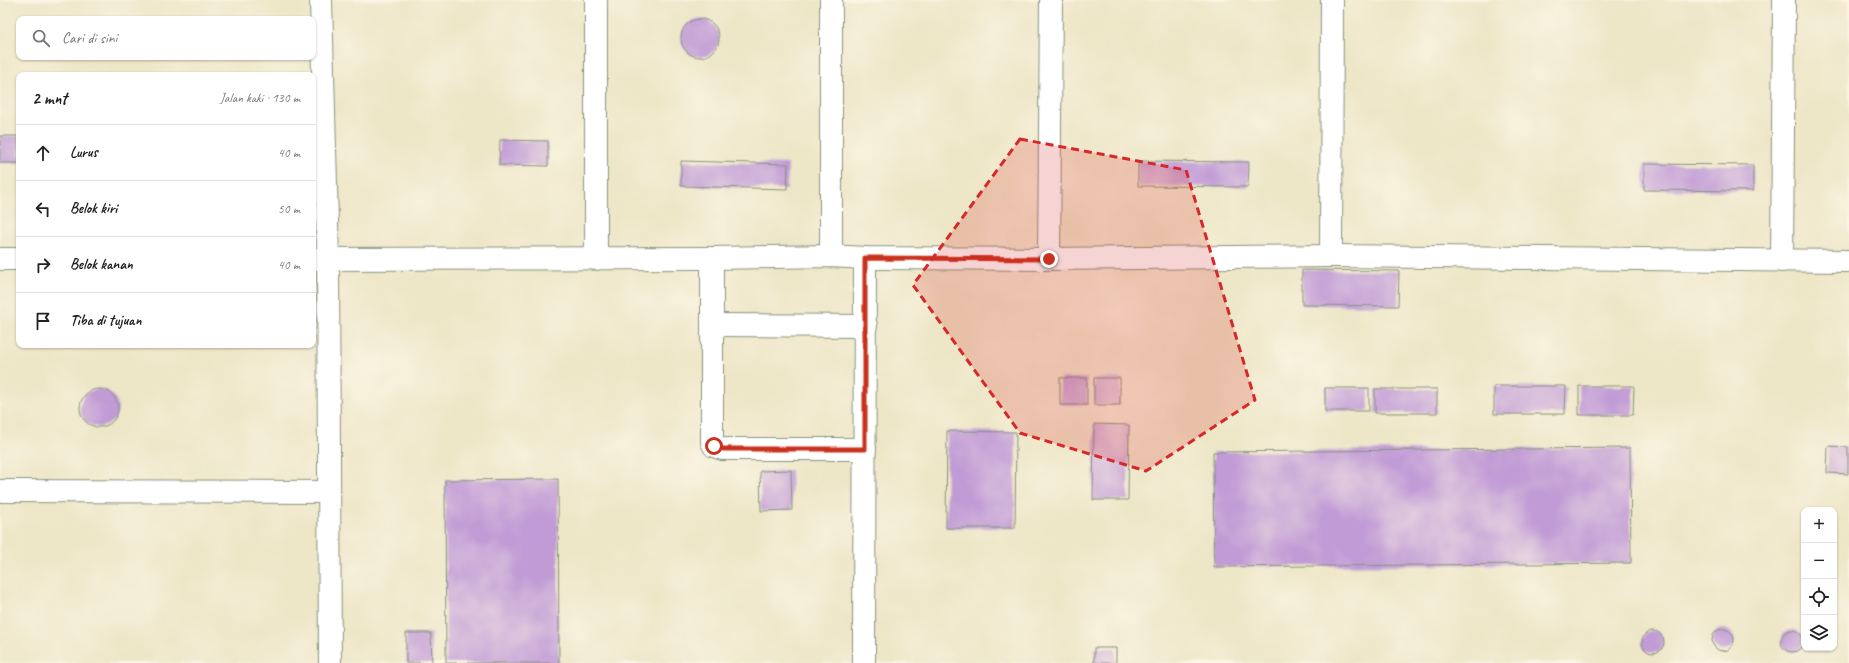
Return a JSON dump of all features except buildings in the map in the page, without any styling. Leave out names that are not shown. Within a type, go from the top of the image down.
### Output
[{"type":"lane","points":[[321,0],[320,259],[329,492],[330,663]]},
{"type":"lane","points":[[596,0],[596,259]]},
{"type":"lane","points":[[831,256],[832,0]]},
{"type":"lane","points":[[1049,259],[1051,0]]},
{"type":"lane","points":[[1331,256],[1332,0]]},
{"type":"lane","points":[[1782,261],[1784,0]]},
{"type":"lane","points":[[320,259],[596,259],[831,256],[865,258],[1049,259],[1331,256],[1849,261]]},
{"type":"lane","points":[[712,258],[712,442],[714,446],[723,449],[865,449]]},
{"type":"lane","points":[[864,663],[865,258]]},
{"type":"lane","points":[[0,260],[16,259]]},
{"type":"lane","points":[[713,325],[866,326]]},
{"type":"lane","points":[[0,491],[329,492]]},
{"type":"highlighted area","points":[[1020,139],[1186,170],[1255,400],[1146,471],[1020,433],[913,285]]},
{"type":"route","points":[[714,446],[719,449],[865,449],[865,258],[1049,259]]}]
